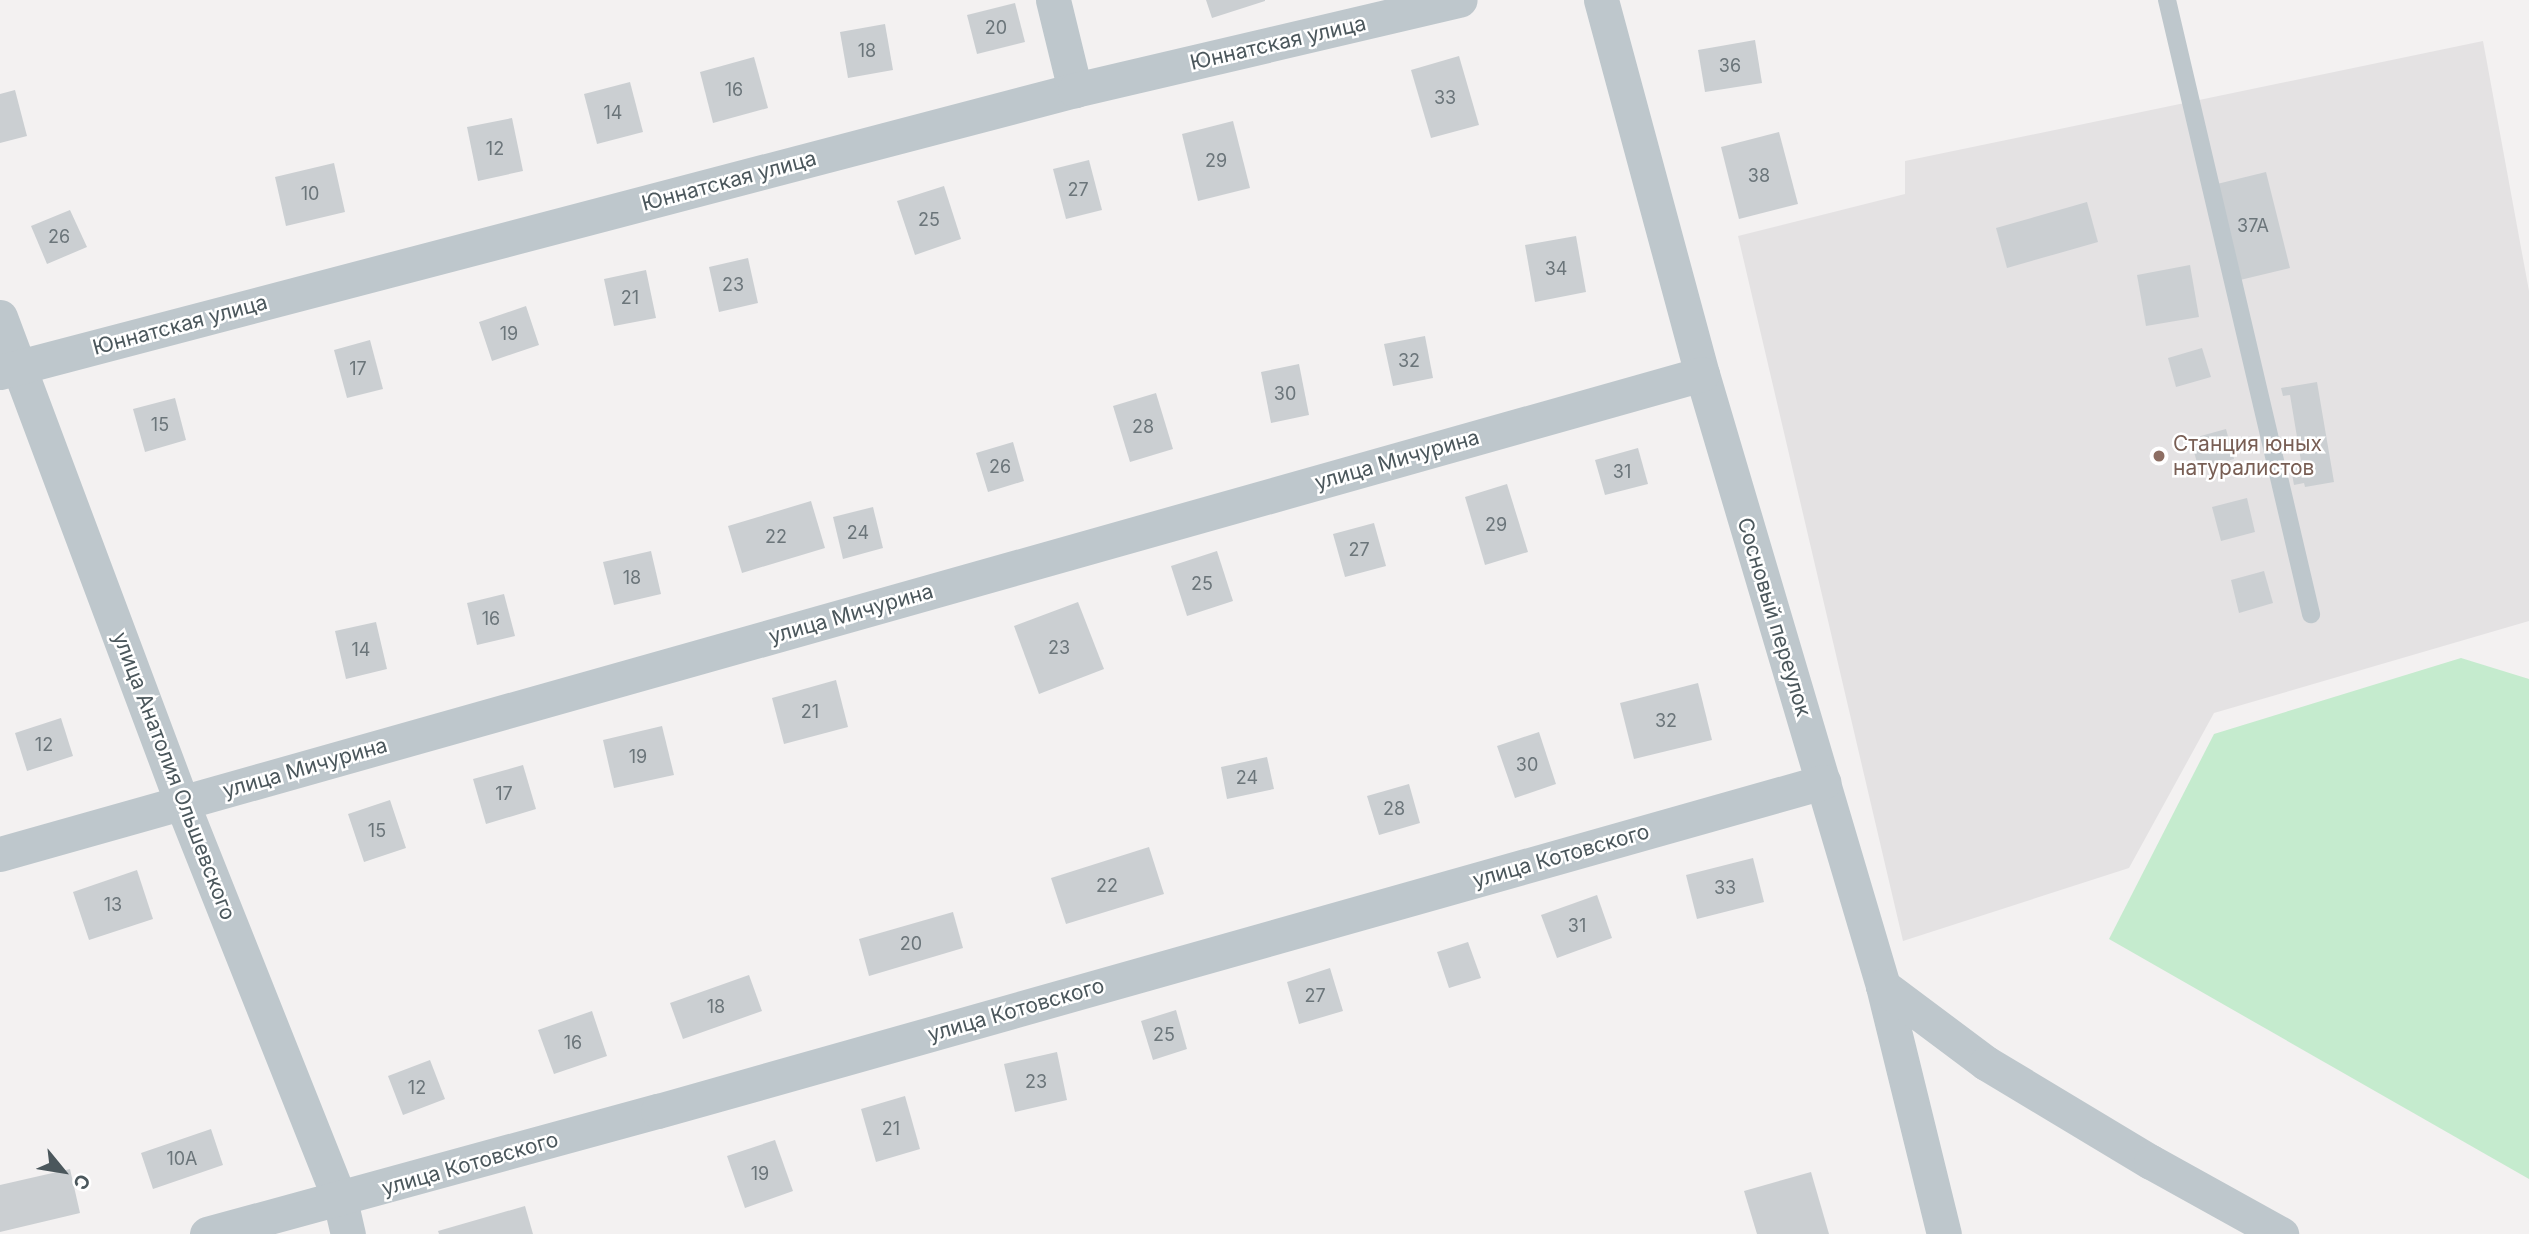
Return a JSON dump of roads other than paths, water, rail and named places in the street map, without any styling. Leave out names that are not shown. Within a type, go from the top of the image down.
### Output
[{"type":"street","points":[[1053,0],[1075,90]]},
{"type":"street","name":"Юннатская улица","points":[[9,369],[1075,90],[1460,0]]},
{"type":"street","name":"Сосновый переулок","points":[[1601,0],[1702,374],[1883,986],[1944,1234]]},
{"type":"street","name":"улица Анатолия Ольшевского","points":[[0,317],[9,369],[340,1200],[348,1234]]},
{"type":"street","name":"улица Мичурина","points":[[0,854],[1702,374]]},
{"type":"street","name":"улица Котовского","points":[[207,1234],[340,1200],[1823,782]]},
{"type":"street","points":[[1883,986],[1986,1063],[2151,1162],[2281,1234]]},
{"type":"lane","points":[[2167,0],[2311,614]]},
{"type":"place","name":"Станция юных натуралистов","points":[[2159,456]]}]
